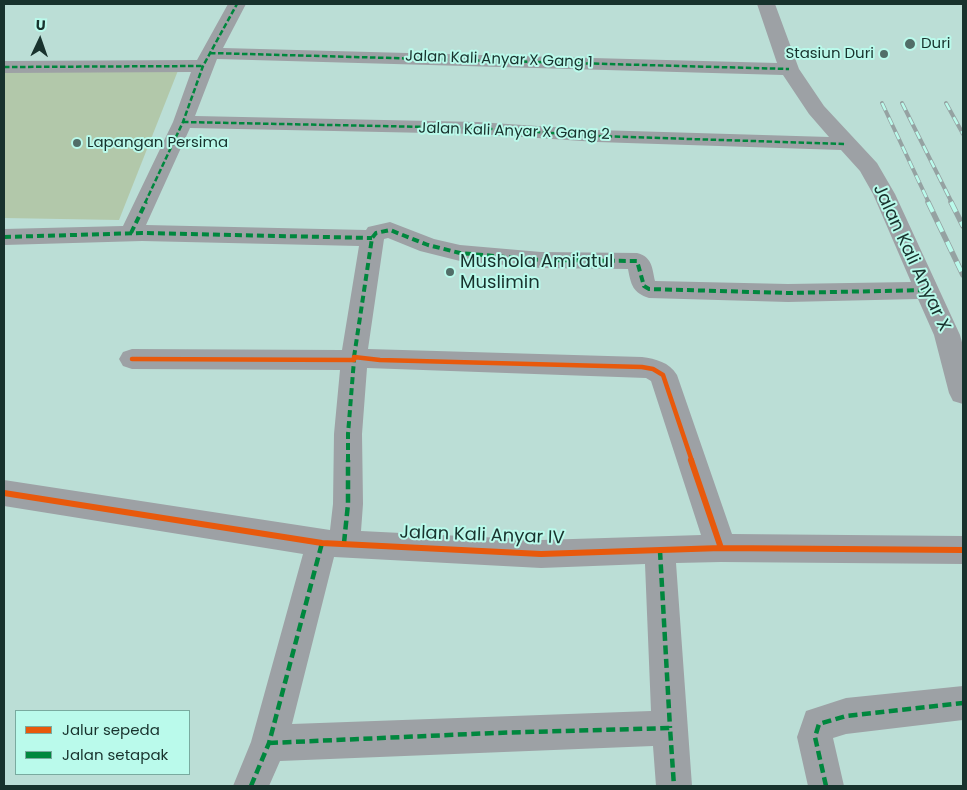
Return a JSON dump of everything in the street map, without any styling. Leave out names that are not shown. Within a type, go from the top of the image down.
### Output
[{"type":"street","points":[[131,233],[183,122],[206,59],[237,4]]},
{"type":"street","name":"Jalan Kali Anyar X","points":[[766,4],[789,69],[816,110],[869,168],[884,194],[947,335],[963,393]]},
{"type":"street","name":"Jalan Kali Anyar X Gang 1","points":[[4,67],[206,59],[789,69]]},
{"type":"street","name":"Jalan Kali Anyar X Gang 2","points":[[183,122],[488,128],[597,136],[846,144]]},
{"type":"street","points":[[251,786],[269,743],[333,543],[348,504],[348,434],[354,358],[372,238],[376,233],[390,230],[428,245],[460,253],[541,260],[632,260],[639,264],[644,286],[649,289],[788,294],[927,290]]},
{"type":"street","points":[[4,237],[65,233],[131,233],[372,238]]},
{"type":"street","points":[[132,359],[354,358],[642,366],[653,369],[663,376],[721,548]]},
{"type":"street","name":"Jalan Kali Anyar IV","points":[[4,493],[333,543],[542,554],[721,548],[963,550]]},
{"type":"street","points":[[660,551],[674,786]]},
{"type":"street","points":[[826,786],[815,737],[819,724],[827,720],[846,716],[963,703]]},
{"type":"street","points":[[269,743],[494,732],[670,728]]},
{"type":"green space","name":"Lapangan Persima","points":[[4,67],[179,68],[119,220],[4,218]]},
{"type":"railway","points":[[882,103],[929,203]]},
{"type":"railway","points":[[902,103],[952,203]]},
{"type":"railway","points":[[946,103],[963,134]]},
{"type":"railway","points":[[928,202],[963,275]]},
{"type":"railway","points":[[951,202],[963,226]]},
{"type":"marked path","points":[[131,233],[183,122],[203,66],[237,4]]},
{"type":"marked path","points":[[210,53],[789,69]]},
{"type":"marked path","points":[[4,67],[203,66]]},
{"type":"marked path","points":[[183,122],[478,128],[597,136],[846,144]]},
{"type":"marked path","points":[[354,357],[372,238],[376,233],[390,230],[428,245],[460,253],[541,260],[637,261],[644,286],[649,289],[788,293],[927,290]]},
{"type":"marked path","points":[[4,237],[142,233],[372,238]]},
{"type":"marked path","points":[[344,543],[348,504],[348,434],[354,360]]},
{"type":"marked path","points":[[251,786],[269,743],[322,543]]},
{"type":"marked path","points":[[660,551],[670,728]]},
{"type":"marked path","points":[[826,786],[815,737],[819,724],[846,716],[963,703]]},
{"type":"marked path","points":[[269,743],[494,733],[670,728],[674,786]]},
{"type":"cycle path","points":[[132,359],[354,360],[354,357],[380,360],[642,367],[653,369],[663,375],[721,548]]},
{"type":"cycle path","points":[[4,493],[322,543],[541,554],[721,548],[963,550]]},
{"type":"place","name":"Duri","points":[[910,44]]},
{"type":"place","name":"Stasiun Duri","points":[[884,54]]},
{"type":"place","name":"Lapangan Persima","points":[[77,143]]},
{"type":"place","name":"Mushola Ami'atul Muslimin","points":[[450,272]]}]
